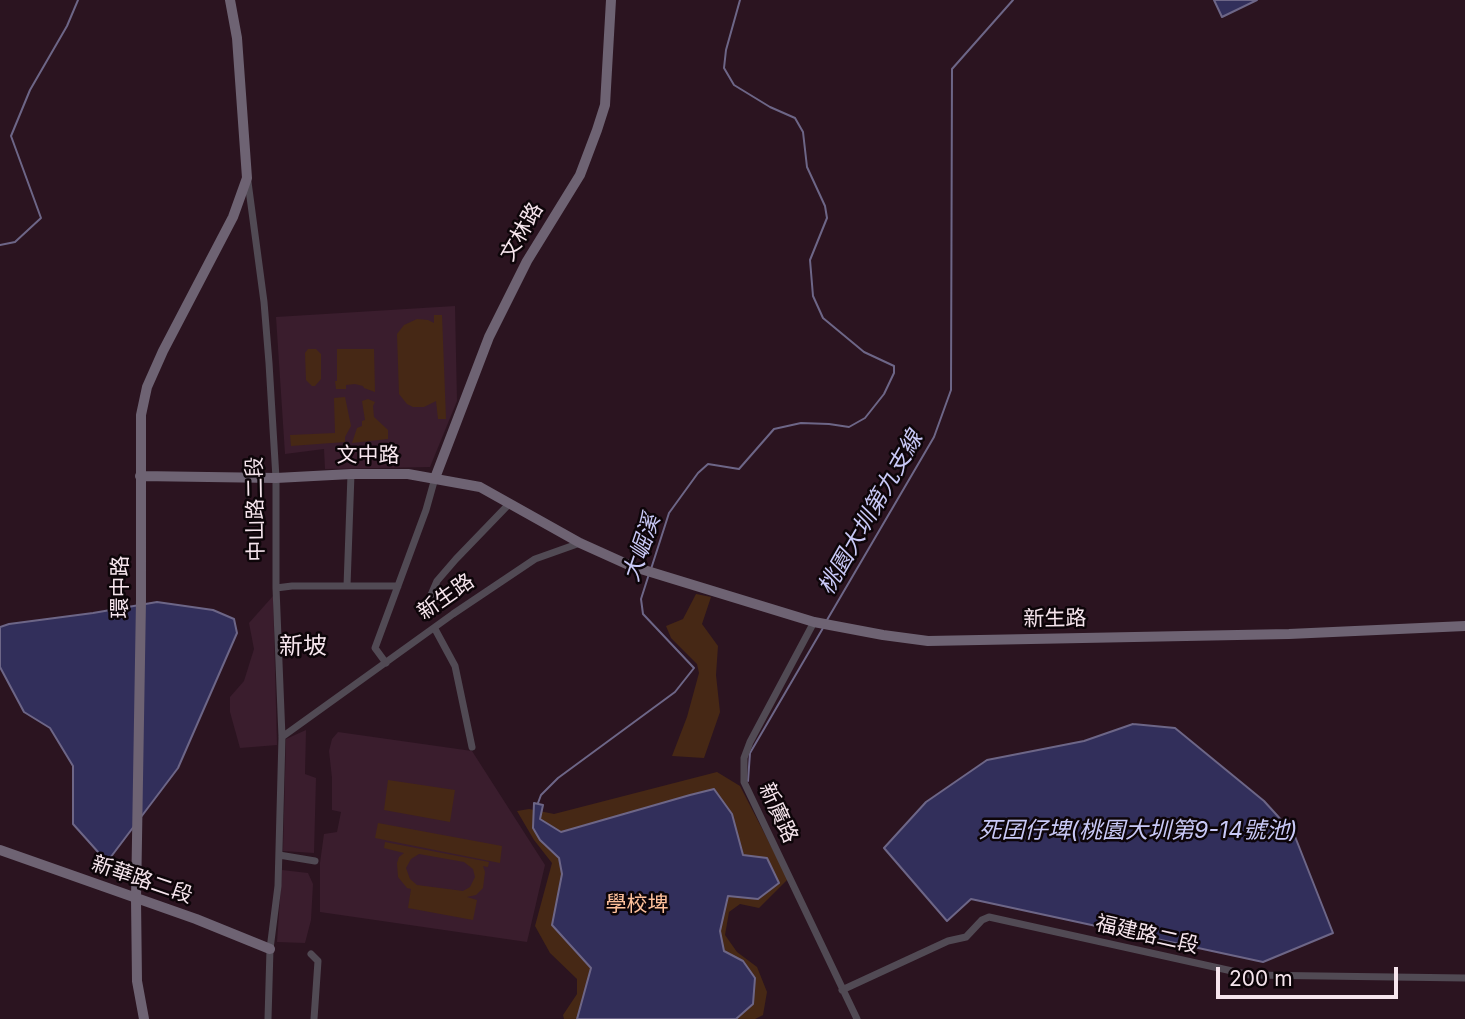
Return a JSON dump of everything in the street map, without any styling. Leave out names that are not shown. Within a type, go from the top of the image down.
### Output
[{"type":"street","name":"中山路二段","points":[[230,0],[237,38],[247,178],[264,302],[276,478],[276,588],[282,737],[278,886],[271,949],[268,1019]]},
{"type":"street","name":"文林路","points":[[435,478],[489,337],[527,261],[580,175],[597,130],[605,106],[611,0]]},
{"type":"street","name":"環中路","points":[[144,1019],[137,981],[135,899],[141,600],[141,415],[147,387],[163,351],[233,217],[247,178]]},
{"type":"street","points":[[347,586],[351,474]]},
{"type":"street","name":"文中路","points":[[141,476],[276,478],[408,474],[435,478],[480,487],[580,543]]},
{"type":"street","points":[[386,663],[375,648],[426,510],[435,478]]},
{"type":"street","points":[[431,595],[437,581],[510,503]]},
{"type":"street","name":"新生路","points":[[282,737],[453,614],[535,559],[580,543],[631,566],[814,622],[928,641],[1289,634],[1465,626]]},
{"type":"street","points":[[276,588],[398,586]]},
{"type":"street","name":"新廣路","points":[[814,622],[750,743],[744,758],[744,782],[857,1019]]},
{"type":"street","points":[[435,629],[455,666],[472,747]]},
{"type":"street","name":"新華路二段","points":[[0,850],[196,919],[271,949]]},
{"type":"street","points":[[279,855],[315,861]]},
{"type":"street","name":"福建路二段","points":[[842,990],[948,941],[966,937],[982,920],[989,917],[1250,975],[1465,978]]},
{"type":"street","points":[[311,954],[318,961],[314,1019]]},
{"type":"shaded area","points":[[455,306],[457,401],[430,467],[325,469],[324,449],[285,454],[276,317]]},
{"type":"shaded area","points":[[273,596],[277,745],[240,748],[230,712],[230,697],[244,681],[254,649],[249,623]]},
{"type":"shaded area","points":[[306,730],[305,774],[316,778],[314,853],[283,851],[286,739]]},
{"type":"shaded area","points":[[338,732],[472,751],[545,865],[527,942],[320,912],[320,863],[324,834],[337,832],[341,812],[332,810],[329,751],[332,739]]},
{"type":"shaded area","points":[[282,870],[308,873],[313,884],[311,920],[305,943],[277,942]]},
{"type":"green space","points":[[434,315],[442,315],[446,419],[438,419],[436,401],[424,407],[413,407],[399,394],[397,334],[404,325],[417,319],[434,323]]},
{"type":"green space","points":[[308,349],[316,349],[321,354],[321,379],[315,386],[306,380],[305,353]]},
{"type":"green space","points":[[337,349],[374,349],[375,392],[355,384],[346,385],[346,389],[336,389]]},
{"type":"green space","points":[[345,397],[351,426],[345,442],[291,446],[290,435],[335,433],[334,398]]},
{"type":"green space","points":[[368,399],[375,402],[374,417],[388,430],[388,439],[352,443],[357,428],[362,426],[362,421],[365,420],[362,401]]},
{"type":"green space","points":[[696,594],[711,597],[702,624],[718,646],[716,675],[720,712],[704,758],[672,756],[687,717],[699,673],[697,664],[671,638],[666,626],[683,619]]},
{"type":"green space","name":"學校埤","points":[[717,772],[740,786],[788,879],[759,908],[740,904],[729,912],[725,935],[737,952],[757,967],[767,992],[763,1015],[755,1019],[564,1019],[563,1015],[577,994],[577,979],[550,953],[535,926],[552,863],[517,811],[529,809],[554,814]]},
{"type":"green space","points":[[388,780],[455,790],[450,822],[384,810]]},
{"type":"green space","points":[[378,823],[502,846],[500,863],[375,838]]},
{"type":"green space","points":[[385,842],[489,862],[488,867],[483,866],[483,888],[476,895],[467,897],[477,900],[473,920],[408,908],[411,889],[398,877],[397,863],[404,853],[384,848]],"holes":[[[419,854],[464,862],[473,869],[475,877],[470,887],[463,891],[417,885],[410,879],[406,868],[411,859]]]},
{"type":"water","points":[[1214,0],[1257,0],[1222,17]]},
{"type":"water","points":[[157,602],[213,610],[234,619],[237,633],[178,768],[107,862],[73,824],[73,766],[50,728],[24,712],[0,667],[0,627]]},
{"type":"water","name":"死囝仔埤(桃園大圳第9-14號池)","points":[[1133,724],[1175,728],[1264,801],[1294,834],[1333,933],[1263,962],[971,899],[947,921],[884,848],[926,802],[987,760],[1084,741]]},
{"type":"water","name":"學校埤","points":[[714,789],[732,814],[743,855],[767,858],[779,883],[758,899],[728,896],[720,931],[724,951],[743,961],[755,978],[753,1004],[736,1019],[577,1019],[591,968],[552,925],[562,874],[559,858],[540,840],[533,828],[534,803],[543,805],[540,819],[561,832]]},
{"type":"waterway","points":[[0,245],[15,242],[41,218],[11,136],[30,90],[67,26],[78,0]]},
{"type":"waterway","name":"大崛溪","points":[[651,569],[669,513],[698,473],[708,464],[739,469],[774,429],[801,423],[849,427],[865,418],[884,394],[894,373],[894,366],[864,352],[823,318],[813,296],[810,260],[827,218],[825,206],[807,167],[803,132],[795,118],[770,107],[734,85],[724,68],[726,50],[740,0]]},
{"type":"waterway","name":"桃園大圳第九支線","points":[[827,620],[934,437],[951,390],[952,69],[1013,0]]},
{"type":"waterway","name":"大崛溪","points":[[538,803],[541,795],[558,778],[675,692],[694,668],[643,614],[641,599],[649,574]]},
{"type":"waterway","name":"桃園大圳第九支線","points":[[748,781],[750,753],[823,628]]},
{"type":"district","name":"新坡","points":[[303,647]]}]
